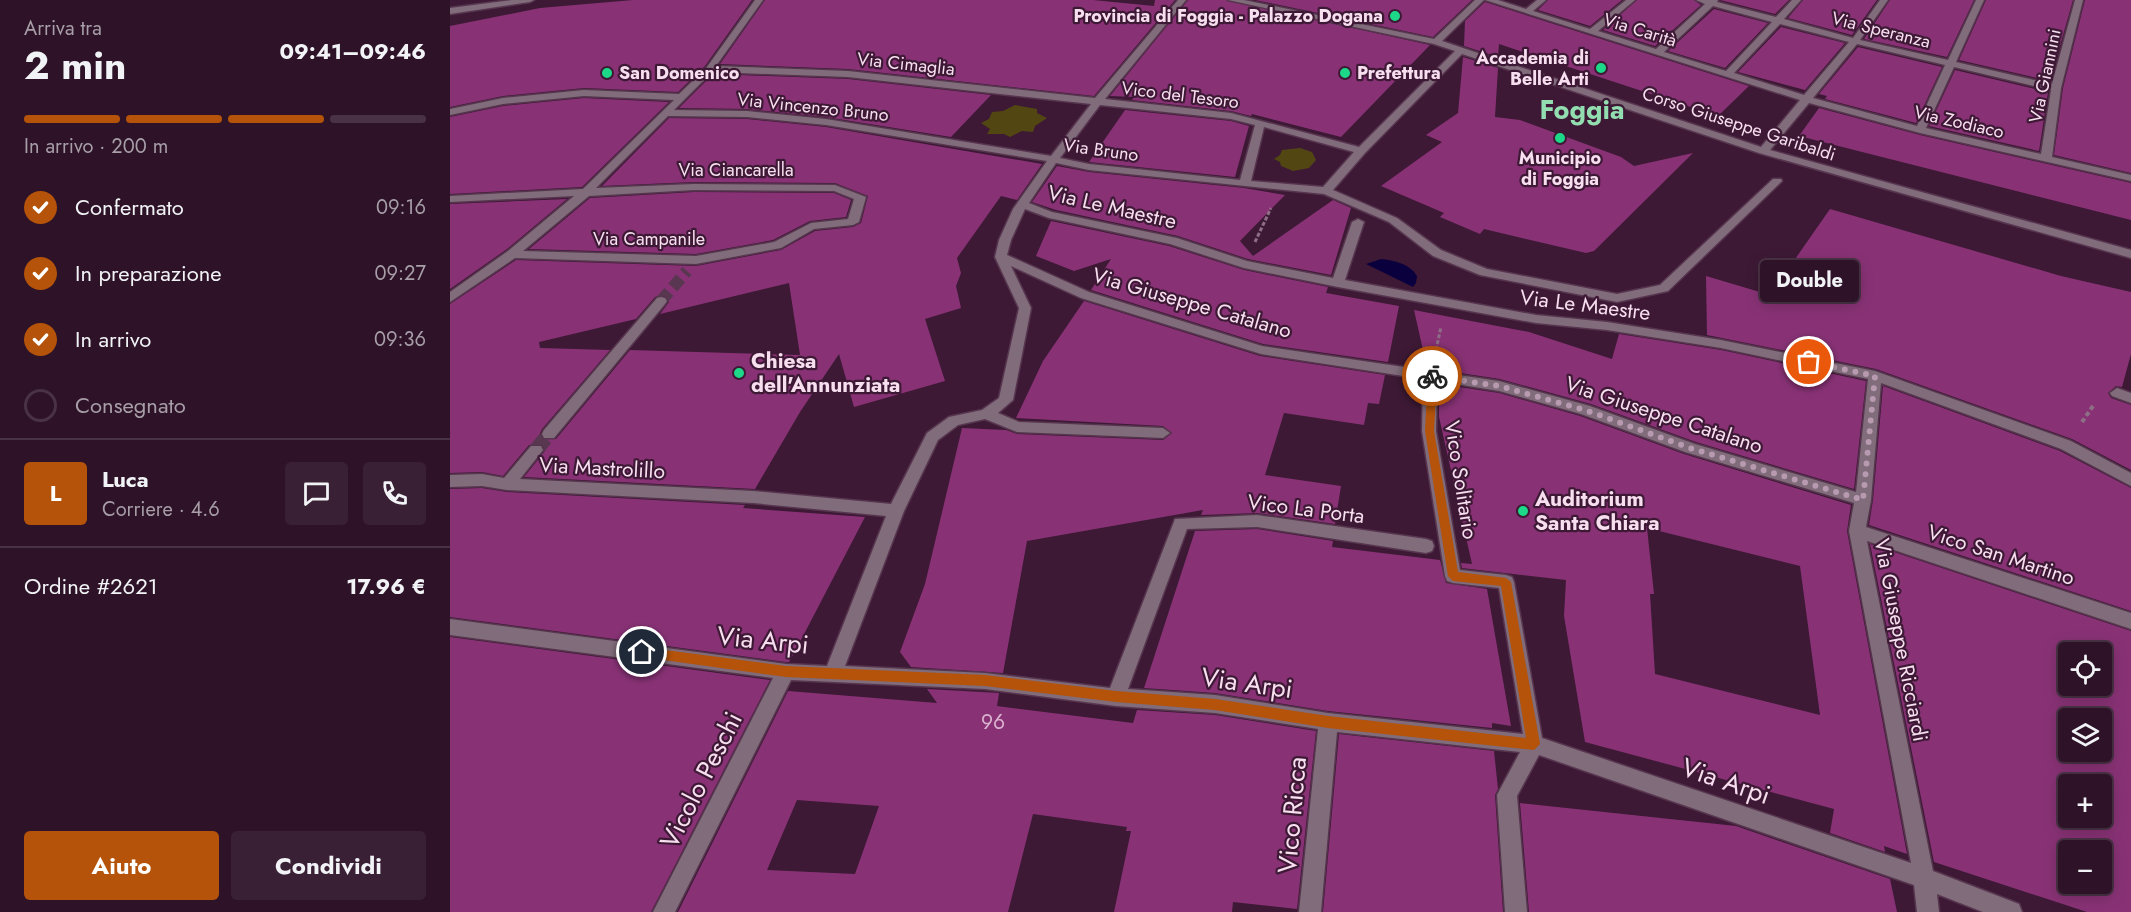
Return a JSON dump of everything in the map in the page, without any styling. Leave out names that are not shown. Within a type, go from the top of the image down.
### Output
[{"type":"street","points":[[450,11],[486,3],[530,0]]},
{"type":"street","points":[[450,298],[512,254],[585,193],[710,69],[759,0]]},
{"type":"street","points":[[833,674],[896,511],[932,437],[954,421],[986,414],[1006,400],[1025,308],[1001,257],[1004,239],[1022,204],[1097,102],[1182,0]]},
{"type":"street","name":"Corso Giuseppe Garibaldi","points":[[1232,0],[1436,42],[1763,151],[2131,254]]},
{"type":"street","points":[[1436,42],[1480,0]]},
{"type":"street","name":"Via Carità","points":[[1489,0],[1781,92]]},
{"type":"street","points":[[1527,12],[1542,0]]},
{"type":"street","points":[[1592,32],[1631,0]]},
{"type":"street","name":"Via Speranza","points":[[1700,0],[1854,41],[2056,88]]},
{"type":"street","points":[[1728,74],[1797,0]]},
{"type":"street","points":[[1763,151],[1854,41],[1884,0]]},
{"type":"street","points":[[1920,130],[1980,0]]},
{"type":"street","name":"Via Giannini","points":[[2046,160],[2056,88],[2079,0]]},
{"type":"street","points":[[1658,52],[1713,2]]},
{"type":"street","points":[[1326,191],[1360,151],[1461,50]]},
{"type":"street","name":"Via Cimaglia","points":[[710,69],[848,74],[1097,102]]},
{"type":"street","name":"Via Zodiaco","points":[[1781,92],[1920,130],[2131,178]]},
{"type":"street","points":[[450,112],[503,101],[584,93],[684,97]]},
{"type":"street","name":"Vico del Tesoro","points":[[1097,102],[1231,116],[1360,151]]},
{"type":"street","name":"Via Vincenzo Bruno","points":[[667,113],[782,117],[954,142]]},
{"type":"street","points":[[1245,184],[1260,123]]},
{"type":"street","name":"Via Bruno","points":[[954,142],[1089,167],[1326,191],[1393,220],[1437,253],[1484,272],[1617,298],[1664,288],[1777,181]]},
{"type":"street","name":"Via Ciancarella","points":[[585,193],[694,187],[835,188],[860,197],[853,222]]},
{"type":"street","points":[[450,199],[585,193]]},
{"type":"street","name":"Via Le Maestre","points":[[1022,204],[1055,216],[1173,241],[1244,264],[1338,284],[1536,319],[1607,326],[1721,344],[1875,376],[2066,445],[2131,480]]},
{"type":"street","name":"Via Campanile","points":[[512,254],[692,265],[777,245],[811,226],[853,222]]},
{"type":"street","points":[[1338,284],[1358,222]]},
{"type":"street","name":"Via Giuseppe Catalano","points":[[1001,257],[1084,295],[1262,350],[1499,386],[1585,410],[1690,448],[1863,500]]},
{"type":"street","points":[[549,434],[661,301]]},
{"type":"street","name":"Vico Solitario","points":[[1431,376],[1429,431],[1453,576],[1506,582],[1534,744]]},
{"type":"street","name":"Via Giuseppe Ricciardi","points":[[1875,376],[1863,500],[1857,531],[1924,878],[1928,912]]},
{"type":"street","points":[[986,414],[1017,427],[1162,433]]},
{"type":"street","points":[[507,484],[536,450]]},
{"type":"street","name":"Via Mastrolillo","points":[[450,481],[482,480],[507,484],[753,497],[896,511]]},
{"type":"street","name":"Vico La Porta","points":[[1116,697],[1181,523],[1257,521],[1426,546]]},
{"type":"street","name":"Vico San Martino","points":[[1857,531],[2131,621]]},
{"type":"street","name":"Via Arpi","points":[[450,627],[786,672],[985,681],[1116,697],[1215,704],[1328,722],[1534,744],[1924,878],[2011,912]]},
{"type":"street","name":"Vicolo Peschi","points":[[664,912],[786,672]]},
{"type":"street","name":"Vico Ricca","points":[[1310,912],[1328,722]]},
{"type":"street","points":[[1516,912],[1507,795],[1534,744]]},
{"type":"path","points":[[1244,264],[1281,188]]},
{"type":"path","points":[[1431,376],[1447,304]]},
{"type":"path","points":[[2066,445],[2106,389],[2124,395]]},
{"type":"shaded area","points":[[1015,105],[1037,109],[1037,113],[1047,118],[1035,126],[1033,132],[1022,131],[1010,137],[1004,134],[987,134],[990,129],[981,123],[989,119],[992,112],[1003,111]]},
{"type":"shaded area","points":[[1300,148],[1312,152],[1316,160],[1309,168],[1293,171],[1281,166],[1280,162],[1274,159],[1280,155],[1282,150]]},
{"type":"shaded area","points":[[1381,259],[1410,268],[1417,276],[1413,287],[1366,264]]},
{"type":"building","points":[[633,0],[752,0],[705,66],[678,92],[584,88],[503,96],[450,107],[450,26],[540,8]]},
{"type":"building","points":[[765,0],[1093,0],[1154,6],[1155,0],[1175,0],[1094,96],[848,69],[720,64]]},
{"type":"building","points":[[1188,0],[1226,0],[1430,45],[1341,137],[1252,114],[1251,116],[1231,111],[1132,100],[1134,97],[1110,96]]},
{"type":"building","name":"Provincia di Foggia - Palazzo Dogana","points":[[1255,0],[1472,0],[1433,37]]},
{"type":"building","points":[[1548,0],[1622,0],[1590,26],[1538,10]]},
{"type":"building","points":[[1637,0],[1694,0],[1701,5],[1655,46],[1603,30]]},
{"type":"building","points":[[1720,0],[1789,0],[1775,14]]},
{"type":"building","points":[[1803,0],[1877,0],[1852,35],[1788,18]]},
{"type":"building","points":[[1890,0],[1974,0],[1947,57],[1864,39]]},
{"type":"building","points":[[1986,0],[2073,0],[2050,81],[1959,60]]},
{"type":"building","points":[[2085,0],[2131,0],[2131,173],[2054,155],[2063,88]]},
{"type":"building","name":"Accademia di Belle Arti","points":[[1485,2],[1749,86],[1718,116],[1499,44],[1498,57],[1464,46],[1465,21]]},
{"type":"building","points":[[1714,9],[1768,23],[1725,68],[1668,51]]},
{"type":"building","points":[[1781,27],[1845,43],[1805,90],[1738,72]]},
{"type":"building","points":[[1858,47],[1942,67],[1916,123],[1825,99],[1827,96],[1819,94]]},
{"type":"building","points":[[1463,57],[1498,68],[1495,117],[1520,120],[1621,157],[1634,166],[1693,153],[1594,251],[1586,253],[1484,229],[1480,234],[1440,217],[1444,213],[1381,186],[1442,142],[1426,135],[1458,113]]},
{"type":"building","points":[[1955,70],[2048,92],[2039,151],[1929,126]]},
{"type":"building","points":[[713,74],[848,79],[991,95],[951,137],[826,117],[747,109],[679,108]]},
{"type":"building","points":[[584,98],[669,102],[582,187],[450,194],[450,117],[503,106]]},
{"type":"building","points":[[1819,108],[1920,135],[2131,183],[2131,220],[1799,136]]},
{"type":"building","points":[[1125,110],[1231,121],[1249,126],[1235,177],[1089,162]]},
{"type":"building","points":[[669,118],[747,119],[826,127],[1042,164],[1017,200],[1001,196],[957,258],[961,273],[956,286],[961,308],[925,319],[945,381],[854,407],[839,354],[800,412],[755,489],[524,477],[545,451],[541,444],[529,445],[503,476],[482,472],[450,473],[450,304],[516,260],[696,266],[781,250],[815,231],[853,227],[861,223],[868,196],[835,183],[694,182],[602,186]],"holes":[[[789,283],[800,355],[630,350],[556,439],[542,439],[540,433],[610,350],[540,348],[539,342],[636,319],[655,297],[660,295],[667,297],[669,302],[660,314]]]},
{"type":"building","points":[[1057,166],[1089,172],[1244,188],[1285,195],[1240,241],[1253,256],[1333,200],[1351,208],[1331,275],[1248,259],[1178,236],[1056,210],[1032,202]]},
{"type":"building","points":[[694,192],[834,193],[851,200],[846,217],[810,221],[773,240],[696,254],[529,249],[590,198]]},
{"type":"building","points":[[567,199],[507,249],[450,289],[450,204]]},
{"type":"building","points":[[1830,209],[2061,276],[2131,292],[2131,354],[2122,387],[2116,386],[2108,393],[2111,398],[2131,405],[2131,470],[2072,439],[1876,369],[1707,335],[1706,276],[1770,295]]},
{"type":"building","points":[[1051,221],[1169,246],[1244,270],[1328,287],[1326,293],[1399,306],[1388,362],[1263,344],[1091,290],[1111,259],[1074,271],[1036,256]]},
{"type":"building","points":[[1084,301],[1260,356],[1385,375],[1379,404],[1368,403],[1364,425],[1284,413],[1265,475],[1341,486],[1335,524],[1257,513],[1201,515],[1203,510],[1027,541],[1003,673],[911,667],[900,652],[925,584],[962,428],[1006,430],[1017,434],[1163,440],[1172,433],[1163,426],[1016,418],[1043,361]]},
{"type":"building","points":[[1414,310],[1529,332],[1612,359],[1619,334],[1721,350],[1866,381],[1854,489],[1696,442],[1591,404],[1500,379],[1427,368]]},
{"type":"building","points":[[1439,384],[1499,393],[1580,416],[1684,454],[1851,505],[1847,531],[1907,854],[1884,846],[1885,852],[1830,833],[1834,809],[1585,742],[1564,616],[1566,580],[1462,568],[1461,563],[1472,564],[1439,417]],"holes":[[[1647,528],[1800,566],[1820,715],[1655,674],[1650,594],[1654,594]]]},
{"type":"building","points":[[1883,386],[2060,451],[2131,488],[2131,611],[1869,525]]},
{"type":"building","points":[[482,488],[507,492],[745,505],[743,508],[865,517],[789,662],[786,662],[450,617],[450,489]]},
{"type":"building","points":[[1257,529],[1333,541],[1332,547],[1440,560],[1446,583],[1487,589],[1511,726],[1492,723],[1492,728],[1328,711],[1215,693],[1144,688],[1195,531]]},
{"type":"building","points":[[1870,544],[2131,631],[2131,912],[2087,912],[1934,862]]},
{"type":"building","points":[[450,637],[770,680],[651,912],[450,912]]},
{"type":"building","points":[[927,689],[999,693],[997,706],[1133,723],[1137,710],[1215,715],[1316,731],[1297,909],[1233,902],[1232,912],[1114,912],[1131,831],[1126,831],[1127,827],[1033,814],[1008,912],[678,912],[788,691],[937,703]],"holes":[[[797,800],[879,806],[855,874],[767,870]]]},
{"type":"building","points":[[1339,734],[1494,751],[1498,789],[1495,795],[1503,912],[1323,912]]},
{"type":"building","points":[[1520,803],[1736,826],[1890,879],[1897,912],[1529,912]]},
{"type":"tunnel","points":[[661,301],[687,271]]},
{"type":"tunnel","points":[[536,450],[549,434]]},
{"type":"way so far","points":[[1432,376],[1499,386],[1585,410],[1690,448],[1863,500],[1875,376],[1809,362]]},
{"type":"place","name":"Provincia di Foggia - Palazzo Dogana","points":[[1395,16]]},
{"type":"place","name":"Accademia di Belle Arti","points":[[1601,68]]},
{"type":"place","name":"San Domenico","points":[[607,73]]},
{"type":"place","name":"Prefettura","points":[[1345,73]]},
{"type":"place","name":"Municipio di Foggia","points":[[1560,138]]},
{"type":"place","name":"Double","points":[[1809,362]]},
{"type":"place","name":"Chiesa dell'Annunziata","points":[[739,373]]},
{"type":"place","name":"Auditorium Santa Chiara","points":[[1523,511]]},
{"type":"district","name":"Foggia","points":[[1582,110]]},
{"type":"route","points":[[642,652],[786,672],[985,681],[1116,697],[1215,704],[1328,722],[1534,744],[1506,582],[1453,576],[1451,549],[1429,431],[1432,376]]}]
